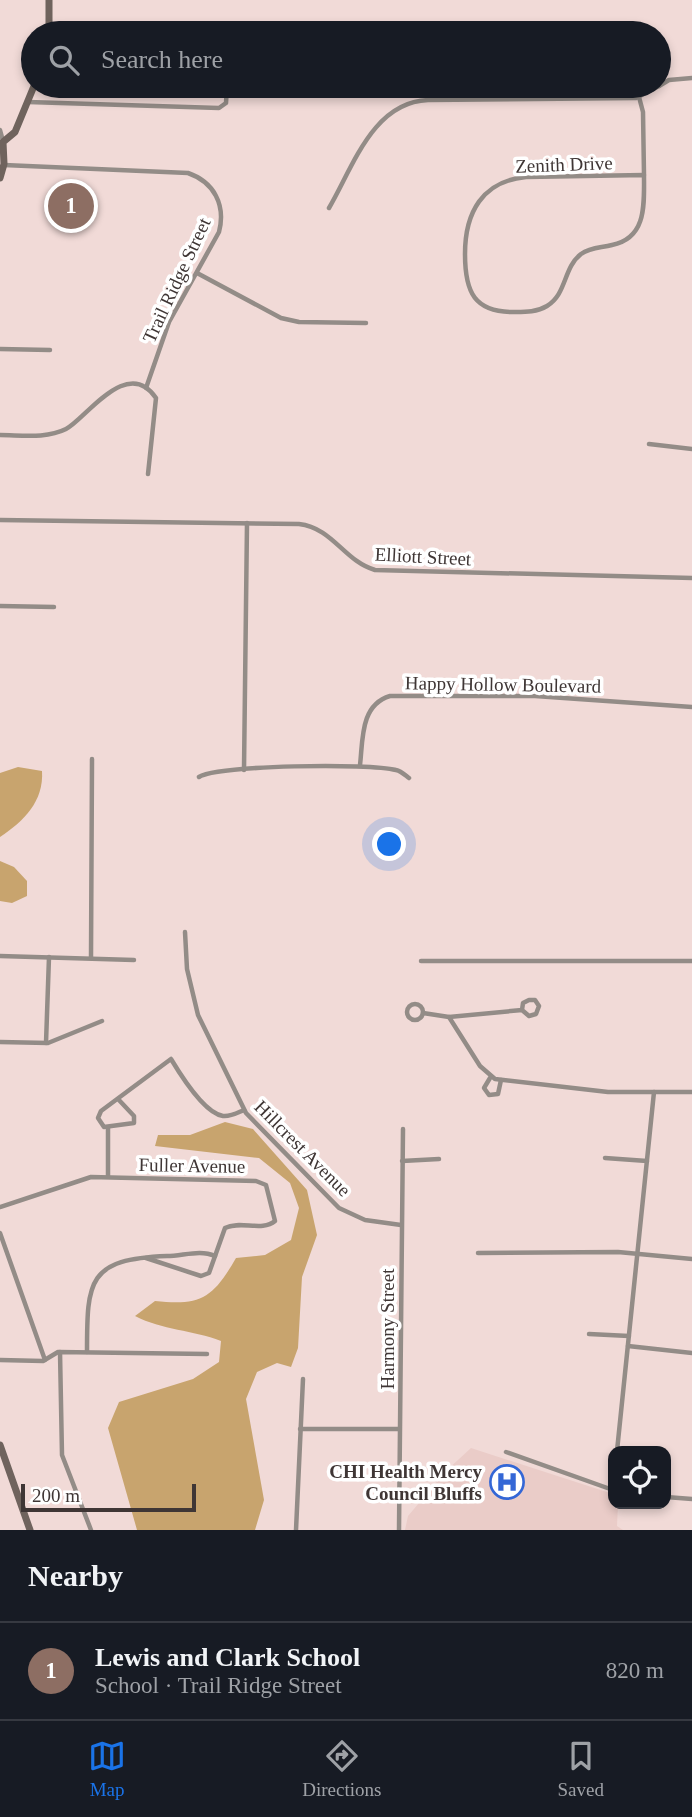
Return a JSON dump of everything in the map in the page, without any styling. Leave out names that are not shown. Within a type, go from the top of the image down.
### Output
[{"type":"street","points":[[49,0],[49,21]]},
{"type":"street","points":[[671,80],[692,78]]},
{"type":"street","points":[[3,142],[15,132],[29,98]]},
{"type":"street","points":[[27,102],[219,108],[226,103],[226,98]]},
{"type":"street","points":[[329,208],[380,122],[405,104],[428,100],[569,98]]},
{"type":"street","name":"Zenith Drive","points":[[639,98],[643,112],[644,175],[644,205],[638,228],[622,242],[593,248],[580,255],[571,265],[560,293],[547,306],[530,312],[499,312],[484,307],[474,298],[465,277],[466,228],[476,204],[489,189],[508,180],[526,177],[644,175]]},
{"type":"street","points":[[0,130],[4,165],[0,177]]},
{"type":"street","name":"Trail Ridge Street","points":[[4,165],[172,172],[196,176],[214,191],[222,215],[219,232],[164,333],[146,388]]},
{"type":"street","points":[[197,273],[281,318],[299,322],[366,323]]},
{"type":"street","points":[[0,349],[50,350]]},
{"type":"street","points":[[0,435],[57,432],[69,427],[107,392],[133,386],[146,388],[156,398],[148,474]]},
{"type":"street","points":[[649,444],[692,449]]},
{"type":"street","name":"Elliott Street","points":[[0,520],[247,523],[315,527],[329,535],[354,561],[375,570],[692,578]]},
{"type":"street","points":[[244,770],[247,523]]},
{"type":"street","points":[[0,606],[54,607]]},
{"type":"street","name":"Happy Hollow Boulevard","points":[[360,765],[369,711],[390,696],[535,695],[692,707]]},
{"type":"street","points":[[91,958],[92,759]]},
{"type":"street","points":[[199,777],[212,771],[360,765],[396,769],[409,778]]},
{"type":"street","name":"Hillcrest Avenue","points":[[185,932],[187,969],[198,1016],[244,1110],[339,1208],[365,1220],[401,1225]]},
{"type":"street","points":[[0,956],[134,960]]},
{"type":"street","points":[[46,1043],[49,957]]},
{"type":"street","points":[[421,961],[692,961]]},
{"type":"street","points":[[423,1013],[449,1017],[522,1010]]},
{"type":"street","points":[[449,1017],[490,1078],[608,1091],[692,1091]]},
{"type":"street","points":[[0,1042],[46,1043],[102,1021]]},
{"type":"street","points":[[118,1098],[134,1116],[134,1123],[108,1128],[101,1125],[99,1115],[118,1098],[171,1059],[189,1087],[213,1111],[223,1116],[244,1110]]},
{"type":"street","points":[[490,1078],[484,1088],[489,1096],[498,1094],[501,1080]]},
{"type":"street","points":[[618,1446],[654,1092]]},
{"type":"street","points":[[108,1128],[108,1177]]},
{"type":"street","name":"Harmony Street","points":[[398,1530],[402,1129]]},
{"type":"street","points":[[606,1158],[647,1161]]},
{"type":"street","points":[[402,1161],[439,1159]]},
{"type":"street","name":"Fuller Avenue","points":[[0,1207],[84,1178],[264,1182],[275,1221],[269,1225],[228,1226],[223,1231],[209,1273],[201,1276],[146,1258]]},
{"type":"street","points":[[0,1234],[45,1360]]},
{"type":"street","points":[[87,1352],[87,1305],[94,1282],[111,1265],[201,1252],[215,1256]]},
{"type":"street","points":[[478,1253],[638,1253],[692,1259]]},
{"type":"street","points":[[589,1334],[629,1336]]},
{"type":"street","points":[[628,1346],[692,1353]]},
{"type":"street","points":[[61,1352],[62,1455],[91,1530]]},
{"type":"street","points":[[0,1360],[45,1360],[61,1352],[207,1354]]},
{"type":"street","points":[[296,1530],[303,1379]]},
{"type":"street","points":[[300,1429],[399,1429]]},
{"type":"street","points":[[0,1445],[3,1464],[30,1530]]},
{"type":"street","points":[[506,1452],[608,1487]]},
{"type":"street","points":[[671,1497],[692,1499]]},
{"type":"shaded area","points":[[18,767],[42,771],[40,792],[24,817],[0,837],[0,773]]},
{"type":"shaded area","points":[[0,861],[14,867],[27,881],[27,896],[12,903],[0,901]]},
{"type":"shaded area","points":[[225,1122],[253,1129],[307,1190],[317,1235],[302,1277],[298,1348],[291,1367],[277,1363],[257,1372],[246,1399],[264,1500],[255,1530],[137,1530],[108,1428],[119,1402],[193,1379],[219,1362],[221,1341],[135,1316],[155,1301],[184,1302],[204,1296],[220,1282],[236,1258],[265,1255],[291,1240],[299,1208],[290,1183],[259,1158],[155,1146],[158,1135],[190,1135]]},
{"type":"shaded area","name":"CHI Health Mercy Council Bluffs","points":[[471,1448],[608,1492],[608,1509],[618,1509],[617,1526],[623,1530],[405,1530],[408,1516],[446,1471]]},
{"type":"place","name":"Lewis and Clark School","points":[[71,206]]},
{"type":"place","name":"CHI Health Mercy Council Bluffs","points":[[507,1482]]}]
